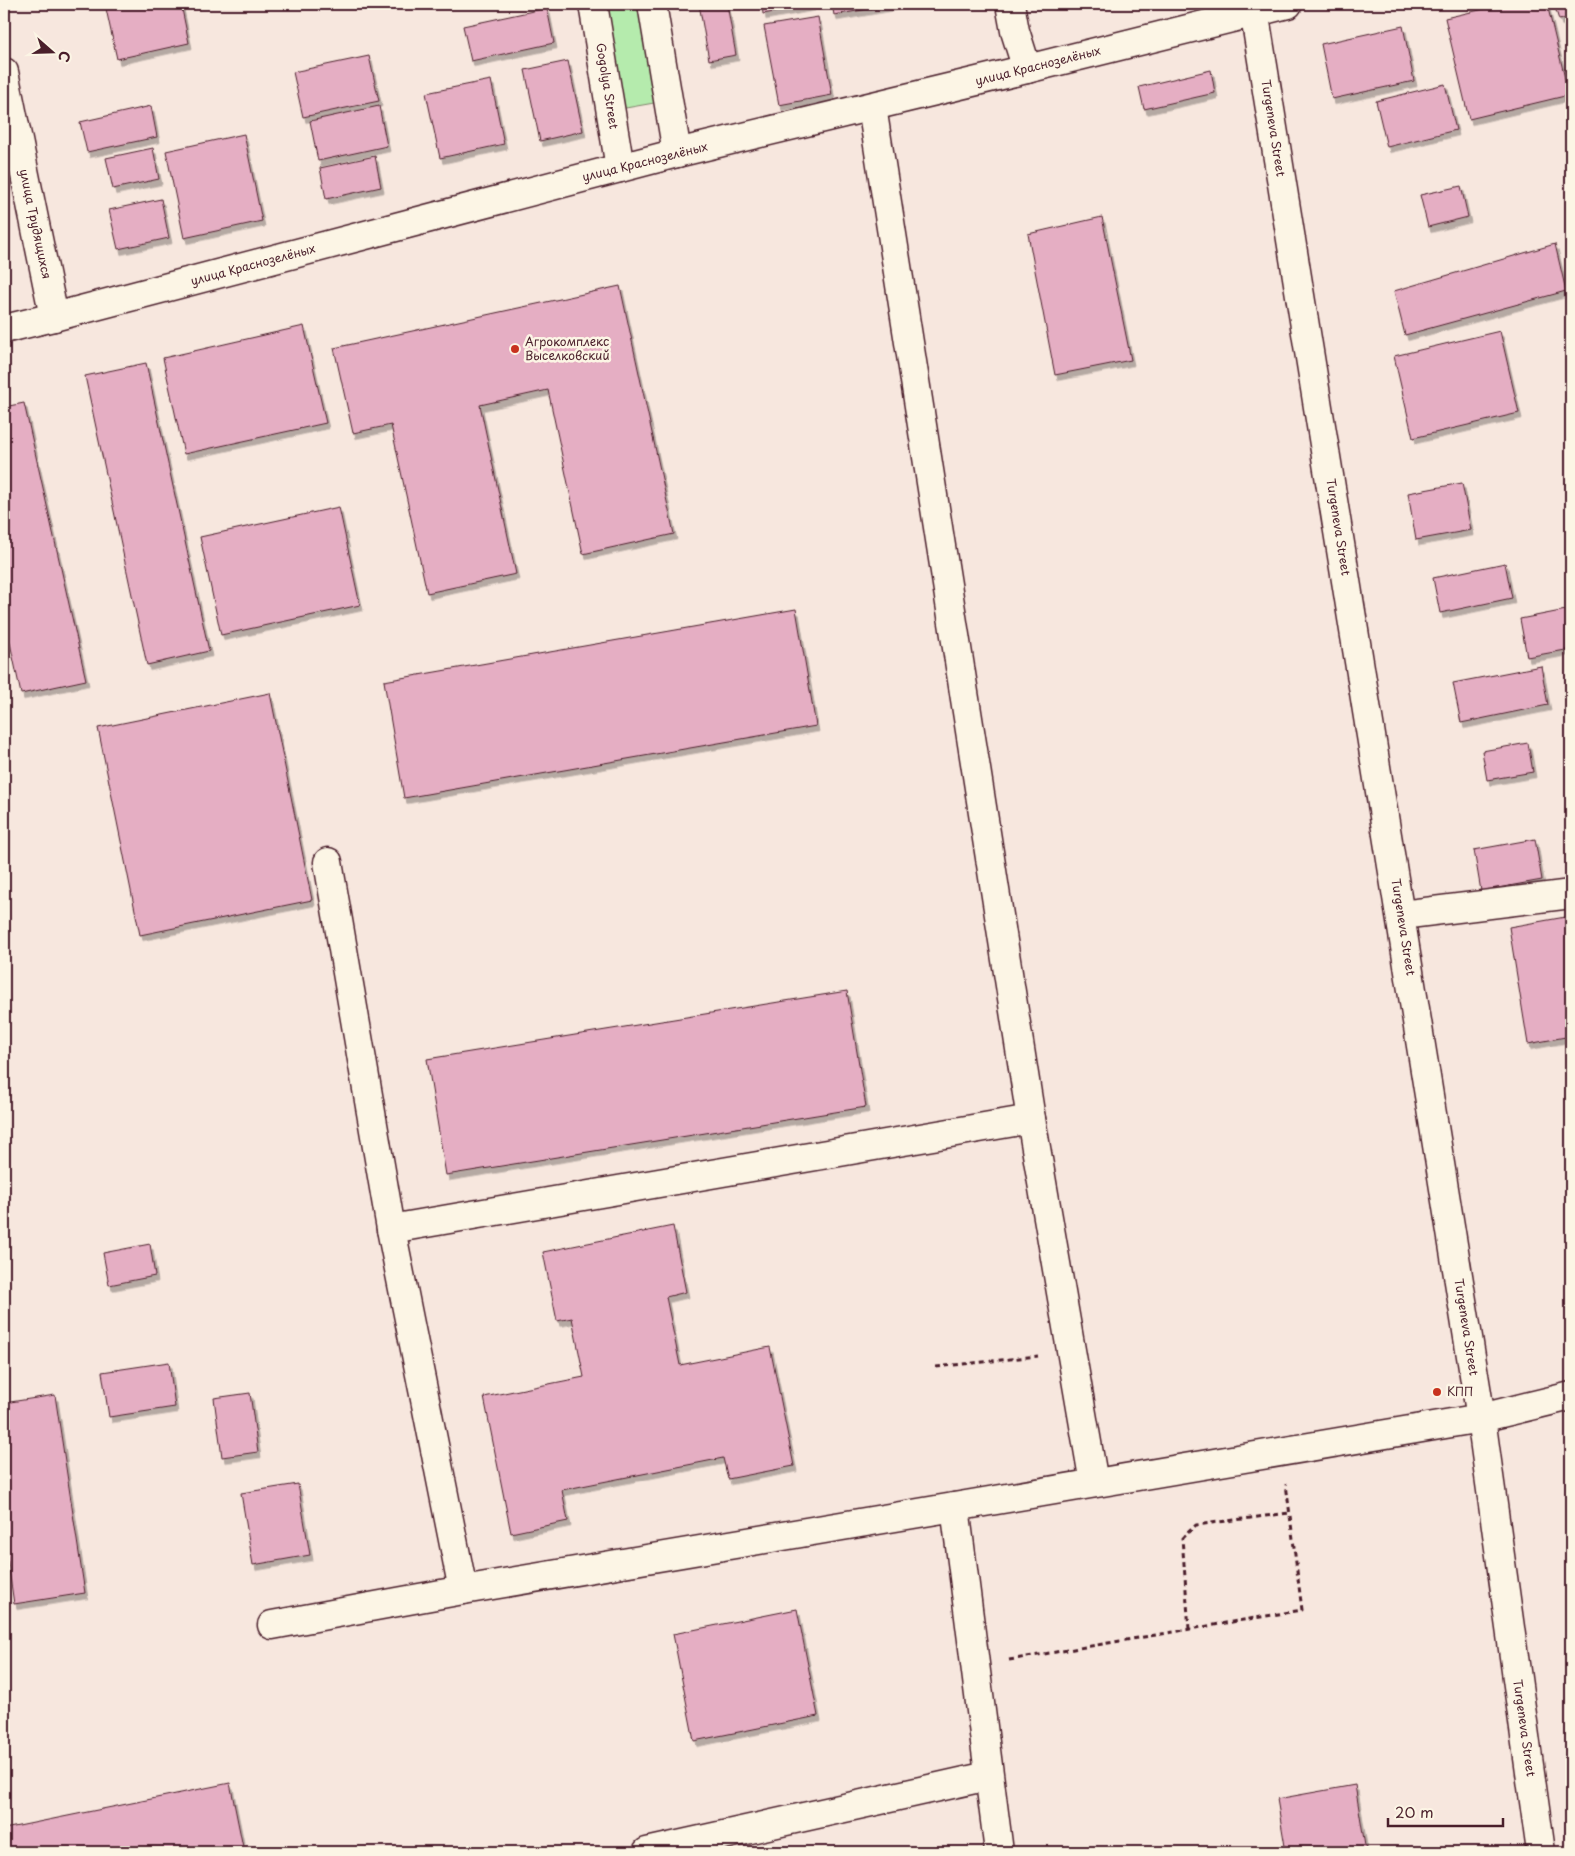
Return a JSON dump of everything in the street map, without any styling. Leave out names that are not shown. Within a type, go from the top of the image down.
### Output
[{"type":"street","name":"Gogolya Street","points":[[593,4],[620,168]]},
{"type":"street","points":[[652,4],[677,154]]},
{"type":"street","points":[[1010,4],[1015,31],[1028,70]]},
{"type":"street","name":"улица Краснозелёных","points":[[4,329],[620,168],[1028,70],[1253,8],[1288,4]]},
{"type":"street","name":"Turgeneva Street","points":[[1253,8],[1481,1418],[1541,1852]]},
{"type":"street","name":"улица Трудящихся","points":[[4,72],[54,317]]},
{"type":"street","points":[[872,107],[1031,1119],[1094,1483]]},
{"type":"street","points":[[328,862],[391,1229],[462,1590]]},
{"type":"street","points":[[1401,916],[1571,894]]},
{"type":"street","points":[[391,1229],[1031,1119]]},
{"type":"street","points":[[272,1625],[462,1590],[1481,1418],[1571,1396]]},
{"type":"street","points":[[955,1506],[999,1852]]},
{"type":"street","points":[[647,1852],[988,1776]]},
{"type":"path","points":[[936,1367],[1070,1352]]},
{"type":"path","points":[[974,1666],[1302,1610],[1282,1451]]},
{"type":"path","points":[[1189,1630],[1182,1538],[1196,1525],[1289,1513]]},
{"type":"green space","points":[[603,4],[638,4],[654,103],[620,109]]},
{"type":"building","points":[[105,4],[181,4],[189,43],[117,59]]},
{"type":"building","points":[[699,4],[727,4],[736,55],[709,60]]},
{"type":"building","points":[[762,4],[812,4],[812,5],[763,14]]},
{"type":"building","points":[[832,4],[897,4],[834,15]]},
{"type":"building","points":[[1506,4],[1547,4],[1569,95],[1469,119],[1445,18]]},
{"type":"building","points":[[1554,4],[1571,4],[1571,17],[1559,20]]},
{"type":"building","points":[[547,8],[554,43],[471,61],[463,26]]},
{"type":"building","points":[[818,17],[832,95],[779,105],[764,26]]},
{"type":"building","points":[[1403,26],[1414,81],[1332,99],[1321,44]]},
{"type":"building","points":[[369,56],[379,101],[303,117],[293,72]]},
{"type":"building","points":[[568,61],[583,131],[540,141],[525,70]]},
{"type":"building","points":[[1211,70],[1215,93],[1144,109],[1139,87]]},
{"type":"building","points":[[491,80],[504,144],[440,158],[426,93]]},
{"type":"building","points":[[1445,84],[1456,130],[1387,147],[1376,101]]},
{"type":"building","points":[[151,106],[157,137],[87,152],[80,122]]},
{"type":"building","points":[[379,106],[387,146],[318,161],[310,121]]},
{"type":"building","points":[[244,134],[262,221],[184,238],[166,151]]},
{"type":"building","points":[[153,148],[159,179],[113,189],[106,158]]},
{"type":"building","points":[[375,156],[381,187],[326,199],[320,168]]},
{"type":"building","points":[[1461,186],[1468,217],[1428,227],[1420,195]]},
{"type":"building","points":[[161,199],[169,238],[118,249],[109,210]]},
{"type":"building","points":[[1102,217],[1131,360],[1055,375],[1028,234]]},
{"type":"building","points":[[1555,244],[1566,291],[1405,335],[1394,291]]},
{"type":"building","points":[[620,286],[674,534],[583,554],[548,390],[480,405],[516,574],[427,593],[391,425],[353,433],[334,348]]},
{"type":"building","points":[[304,326],[326,423],[184,454],[163,358]]},
{"type":"building","points":[[1500,331],[1519,413],[1413,438],[1394,356]]},
{"type":"building","points":[[146,363],[209,651],[147,665],[85,376]]},
{"type":"building","points":[[24,403],[86,680],[21,694],[4,615],[4,407]]},
{"type":"building","points":[[1462,483],[1471,530],[1416,540],[1408,493]]},
{"type":"building","points":[[339,507],[360,605],[221,635],[200,537]]},
{"type":"building","points":[[1505,563],[1512,598],[1440,613],[1433,578]]},
{"type":"building","points":[[796,609],[816,726],[404,798],[384,681]]},
{"type":"building","points":[[1571,609],[1571,649],[1527,657],[1520,619]]},
{"type":"building","points":[[1541,666],[1548,705],[1461,723],[1453,683]]},
{"type":"building","points":[[270,693],[312,900],[140,935],[98,728]]},
{"type":"building","points":[[1528,743],[1533,772],[1487,780],[1482,751]]},
{"type":"building","points":[[1535,839],[1542,880],[1481,891],[1474,850]]},
{"type":"building","points":[[1571,916],[1571,1036],[1528,1044],[1509,927]]},
{"type":"building","points":[[847,991],[866,1107],[446,1175],[427,1059]]},
{"type":"building","points":[[1565,1185],[1571,1185],[1571,1226]]},
{"type":"building","points":[[673,1226],[686,1292],[666,1297],[680,1365],[770,1347],[794,1466],[728,1479],[723,1458],[562,1490],[568,1521],[511,1533],[484,1397],[584,1377],[572,1318],[557,1321],[543,1252]]},
{"type":"building","points":[[150,1244],[155,1276],[109,1285],[103,1253]]},
{"type":"building","points":[[169,1362],[175,1407],[109,1417],[102,1372]]},
{"type":"building","points":[[250,1393],[258,1452],[222,1457],[214,1398]]},
{"type":"building","points":[[55,1395],[85,1593],[14,1604],[4,1535],[4,1403]]},
{"type":"building","points":[[298,1484],[310,1555],[253,1565],[241,1493]]},
{"type":"building","points":[[797,1609],[818,1716],[694,1741],[673,1634]]},
{"type":"building","points":[[230,1783],[244,1852],[4,1852],[4,1829]]},
{"type":"building","points":[[1355,1785],[1366,1852],[1286,1852],[1277,1799]]},
{"type":"place","name":"Агрокомплекс Выселковский","points":[[515,349]]},
{"type":"place","name":"КПП","points":[[1437,1392]]}]
